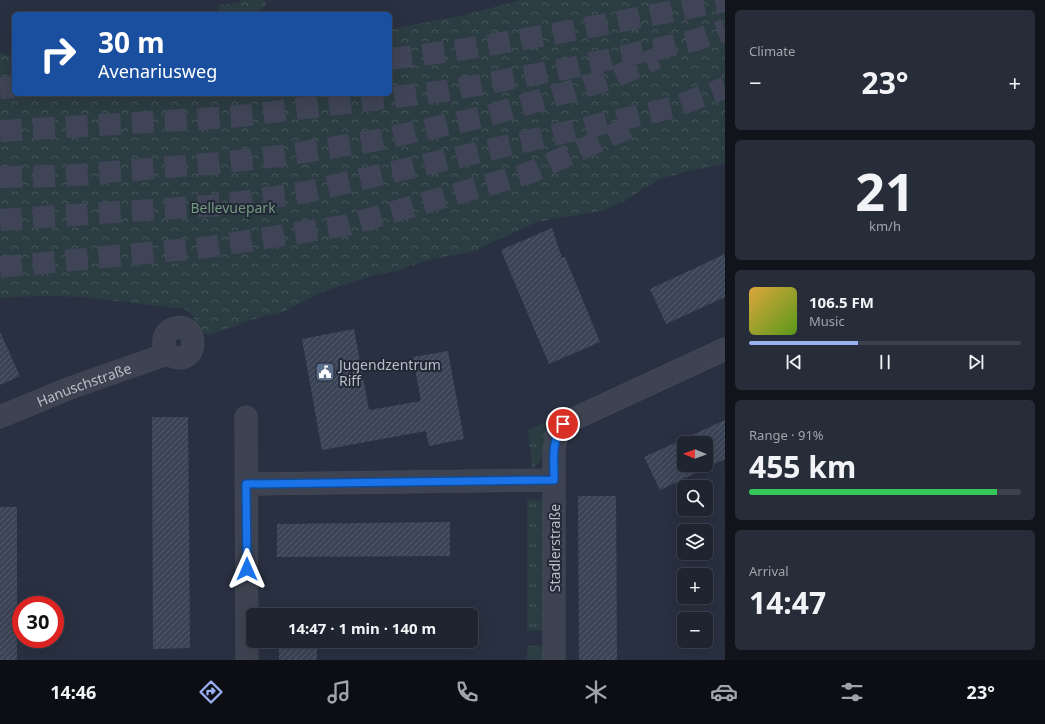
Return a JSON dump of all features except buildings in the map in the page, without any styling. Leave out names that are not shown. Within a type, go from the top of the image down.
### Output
[{"type":"street","name":"Stadlerstraße","points":[[554,660],[554,450],[557,434],[563,424],[725,349]]},
{"type":"street","name":"Hanuschstraße","points":[[0,417],[70,388],[167,354]]},
{"type":"street","points":[[246,417],[247,660]]},
{"type":"street","points":[[246,484],[554,480]]},
{"type":"green space","points":[[241,0],[264,0],[267,5],[257,12],[216,12],[220,5],[238,3]]},
{"type":"green space","name":"Bellevuepark","points":[[520,0],[725,0],[725,164],[663,178],[623,202],[601,211],[537,222],[472,252],[421,262],[398,271],[375,275],[322,292],[278,314],[266,315],[210,335],[205,334],[198,328],[192,316],[185,309],[82,297],[42,296],[0,298],[0,52],[12,56],[12,96],[392,96],[392,29],[464,15]]},
{"type":"green space","points":[[551,420],[540,462],[532,468],[528,430]]},
{"type":"green space","points":[[527,499],[544,501],[545,630],[527,631]]},
{"type":"green space","points":[[527,646],[545,646],[545,660],[527,660]]},
{"type":"tunnel","points":[[392,59],[432,54],[516,40],[725,1]]},
{"type":"tunnel","points":[[0,131],[232,117],[445,91],[575,67],[696,40],[725,30]]},
{"type":"tunnel","points":[[0,177],[62,176],[218,163],[280,156],[378,140],[487,116],[611,79],[657,58]]},
{"type":"tunnel","points":[[0,88],[12,87]]},
{"type":"tunnel","points":[[0,220],[222,205],[306,192],[671,108],[725,88]]},
{"type":"tunnel","points":[[0,267],[209,247],[348,225],[529,173],[628,128]]},
{"type":"place","name":"Jugendzentrum Riff","points":[[325,372]]},
{"type":"route","points":[[247,569],[246,484],[554,480],[554,450],[557,434],[563,424]]}]
